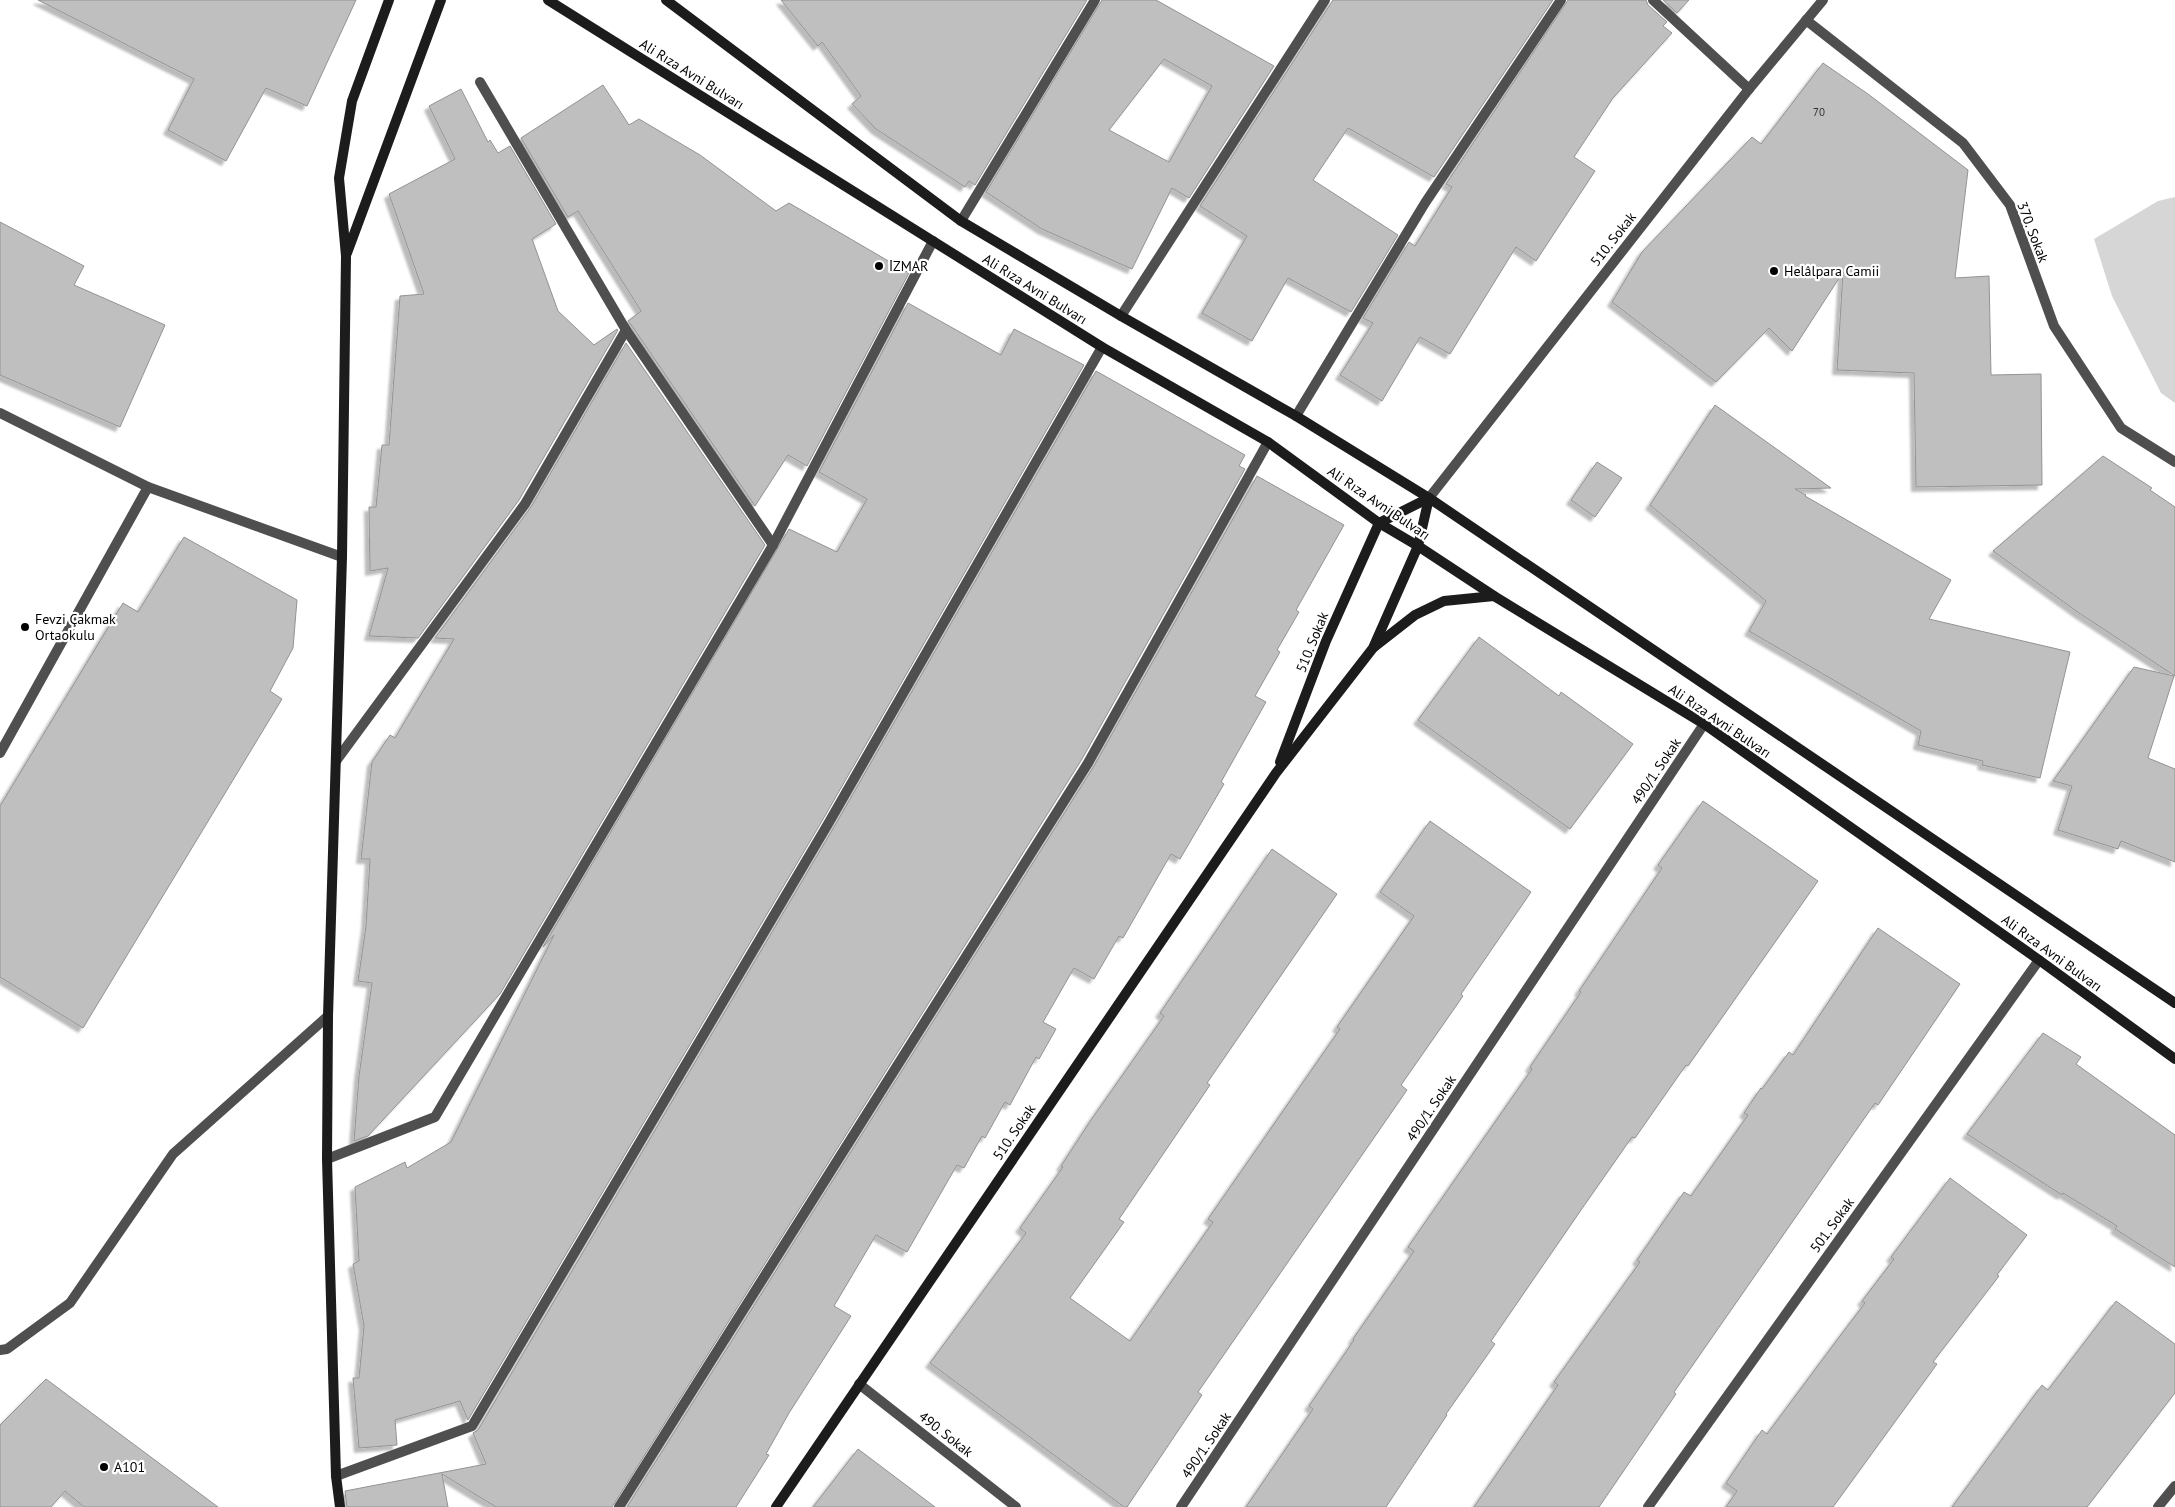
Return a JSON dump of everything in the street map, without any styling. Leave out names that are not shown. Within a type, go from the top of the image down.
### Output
[{"type":"main road","points":[[340,1507],[336,1476],[327,1159],[328,1016],[342,557],[346,256],[339,178],[352,101],[389,0]]},
{"type":"main road","points":[[346,256],[441,0]]},
{"type":"main road","name":"Ali Rıza Avni Bulvarı","points":[[548,0],[1102,347],[1268,442],[1379,523],[1494,596],[1704,724],[2175,1059]]},
{"type":"main road","name":"Ali Rıza Avni Bulvarı","points":[[666,0],[961,221],[1121,316],[1296,416],[1429,498],[2175,1003]]},
{"type":"main road","points":[[1379,523],[1429,498]]},
{"type":"main road","name":"510. Sokak","points":[[776,1507],[1276,773],[1373,648],[1418,546],[1429,498]]},
{"type":"main road","name":"510. Sokak","points":[[1276,773],[1326,641],[1379,523]]},
{"type":"main road","points":[[1373,648],[1415,615],[1444,601],[1494,596]]},
{"type":"street","points":[[961,221],[1095,0]]},
{"type":"street","points":[[1121,316],[1325,0]]},
{"type":"street","points":[[1296,416],[1426,202],[1561,0]]},
{"type":"street","points":[[1653,0],[1749,89]]},
{"type":"street","name":"510. Sokak","points":[[1429,498],[1749,89],[1823,0]]},
{"type":"street","name":"370. Sokak","points":[[1806,20],[1963,143],[2010,205],[2054,326],[2121,428],[2175,462]]},
{"type":"street","points":[[480,82],[626,330],[773,544]]},
{"type":"street","points":[[327,1159],[435,1117],[773,544],[933,241]]},
{"type":"street","points":[[336,761],[525,504],[626,330]]},
{"type":"street","points":[[336,1476],[472,1426],[828,824],[1102,347]]},
{"type":"street","points":[[0,412],[148,487],[342,557]]},
{"type":"street","points":[[619,1507],[1088,763],[1268,442]]},
{"type":"street","points":[[0,753],[148,487]]},
{"type":"street","name":"490/1. Sokak","points":[[1181,1507],[1704,724]]},
{"type":"street","name":"501. Sokak","points":[[1648,1507],[2038,960]]},
{"type":"street","points":[[0,1350],[7,1349],[70,1304],[173,1154],[328,1016]]},
{"type":"street","name":"490. Sokak","points":[[858,1384],[1016,1507]]},
{"type":"street","points":[[2158,1507],[2175,1486]]},
{"type":"shaded area","points":[[2175,197],[2175,403],[2161,393],[2112,296],[2094,239],[2158,201]]},
{"type":"building","points":[[38,0],[356,0],[307,106],[266,88],[226,161],[168,130],[194,79]]},
{"type":"building","points":[[781,0],[1087,0],[975,185],[969,181],[965,187],[876,129],[852,104],[861,96],[822,42],[818,46]]},
{"type":"building","points":[[1102,0],[1156,0],[1274,66],[1189,198],[1172,188],[1132,269],[1042,229],[986,192]],"holes":[[[1164,59],[1212,86],[1169,162],[1109,130]]]},
{"type":"building","points":[[1333,0],[1553,0],[1434,177],[1348,128],[1313,180],[1398,235],[1351,312],[1288,278],[1252,341],[1202,313],[1247,236],[1200,206]]},
{"type":"building","points":[[1568,0],[1646,0],[1648,5],[1667,22],[1663,26],[1672,33],[1613,98],[1574,157],[1595,171],[1536,261],[1516,247],[1450,354],[1420,337],[1382,401],[1340,375],[1373,323],[1363,318],[1409,242],[1415,246],[1452,187],[1446,184]]},
{"type":"building","points":[[1663,0],[1689,0],[1677,13]]},
{"type":"building","points":[[1823,63],[1868,94],[1968,170],[1955,278],[1989,276],[1991,375],[2041,374],[2042,485],[1916,487],[1914,373],[1837,370],[1843,272],[1792,351],[1769,328],[1716,382],[1612,302],[1642,252],[1752,137],[1761,144]]},
{"type":"building","points":[[603,85],[629,125],[639,119],[700,155],[776,211],[789,203],[909,273],[807,466],[788,455],[755,506],[628,321],[641,311],[578,211],[568,217],[521,138]]},
{"type":"building","points":[[461,89],[488,142],[490,140],[498,153],[510,146],[556,224],[532,239],[558,311],[594,345],[618,330],[519,500],[418,638],[369,636],[388,568],[370,571],[369,507],[376,507],[382,445],[389,445],[400,296],[424,294],[389,194],[455,159],[429,106]]},
{"type":"building","points":[[0,222],[84,266],[74,285],[165,325],[120,427],[0,375]]},
{"type":"building","points":[[908,303],[1001,355],[1014,329],[1084,365],[822,821],[468,1420],[460,1401],[395,1420],[397,1445],[359,1448],[353,1378],[359,1378],[364,1326],[353,1264],[359,1261],[355,1187],[405,1162],[407,1168],[451,1142],[554,935],[543,947],[789,529],[837,552],[867,499],[819,472]]},
{"type":"building","points":[[626,343],[765,545],[500,994],[368,1136],[354,1141],[359,1076],[372,983],[358,981],[366,926],[370,859],[361,859],[372,762],[390,735],[395,738],[454,639],[435,638],[531,507]]},
{"type":"building","points":[[1096,371],[1245,455],[1239,466],[1245,469],[1082,759],[612,1507],[496,1507],[442,1474],[448,1507],[347,1507],[345,1491],[486,1464],[473,1433],[478,1430],[834,827]]},
{"type":"building","points":[[1715,405],[1831,488],[1795,489],[1951,580],[1929,619],[2070,652],[2040,778],[1982,765],[1983,761],[1918,745],[1921,731],[1749,631],[1766,601],[1650,505]]},
{"type":"building","points":[[2103,456],[2152,488],[2150,490],[2175,507],[2175,676],[2079,613],[1993,551]]},
{"type":"building","points":[[1597,462],[1622,478],[1595,517],[1571,500]]},
{"type":"building","points":[[1257,476],[1344,525],[1296,610],[1299,612],[1277,650],[1280,652],[1255,696],[1266,702],[1221,782],[1224,784],[1180,859],[1171,854],[1123,938],[1119,936],[1094,979],[1074,968],[1043,1022],[1056,1029],[1039,1059],[1036,1057],[1010,1105],[1005,1102],[985,1138],[982,1136],[964,1168],[957,1165],[907,1252],[876,1235],[834,1306],[851,1316],[789,1413],[766,1454],[769,1455],[736,1507],[627,1507],[1094,766]]},
{"type":"building","points":[[184,537],[297,600],[293,648],[270,691],[282,699],[83,1028],[0,977],[0,806],[123,603],[138,612]]},
{"type":"building","points":[[1479,637],[1559,696],[1561,692],[1633,744],[1570,829],[1418,720]]},
{"type":"building","points":[[2134,667],[2174,676],[2148,758],[2175,769],[2175,862],[2121,841],[2118,849],[2058,830],[2072,786],[2053,781]]},
{"type":"building","points":[[1703,801],[1818,881],[1688,1066],[1686,1065],[1635,1138],[1632,1137],[1581,1210],[1491,1341],[1495,1344],[1446,1414],[1386,1507],[1246,1507],[1313,1409],[1309,1406],[1414,1251],[1408,1247],[1532,1069],[1530,1067],[1581,992],[1579,991],[1662,868],[1658,865]]},
{"type":"building","points":[[1430,821],[1531,892],[1461,994],[1463,996],[1401,1085],[1407,1090],[1198,1392],[1202,1395],[1127,1507],[1124,1507],[930,1363],[1026,1233],[1020,1228],[1063,1167],[1061,1166],[1091,1120],[1164,1016],[1160,1013],[1272,849],[1337,894],[1207,1083],[1210,1085],[1119,1219],[1124,1222],[1070,1298],[1130,1341],[1213,1222],[1208,1219],[1340,1029],[1337,1027],[1414,916],[1380,892]]},
{"type":"building","points":[[1878,928],[1960,984],[1878,1105],[1875,1103],[1674,1392],[1676,1394],[1599,1507],[1474,1507],[1558,1385],[1554,1382],[1640,1262],[1637,1260],[1684,1192],[1691,1196],[1748,1115],[1744,1113],[1761,1088],[1789,1052],[1793,1055]]},
{"type":"building","points":[[2043,1033],[2081,1057],[2076,1064],[2175,1135],[2175,1267],[2115,1229],[2117,1226],[2063,1193],[2062,1195],[1967,1134]]},
{"type":"building","points":[[1950,1178],[2027,1235],[1997,1275],[1999,1276],[1933,1362],[1937,1364],[1833,1507],[1726,1507],[1737,1491],[1726,1483],[1762,1430],[1767,1434],[1865,1303],[1862,1301],[1894,1259],[1891,1257]]},
{"type":"building","points":[[2116,1301],[2175,1344],[2175,1393],[2087,1507],[1952,1507],[2042,1385],[2048,1390]]},
{"type":"building","points":[[46,1379],[218,1507],[84,1507],[65,1491],[51,1507],[0,1507],[0,1425]]},
{"type":"building","points":[[858,1449],[935,1507],[813,1507]]},
{"type":"place","name":"İZMAR","points":[[879,266]]},
{"type":"place","name":"Helâlpara Camii","points":[[1774,271]]},
{"type":"place","name":"Fevzi Çakmak Ortaokulu","points":[[25,627]]},
{"type":"place","name":"A101","points":[[104,1467]]}]
